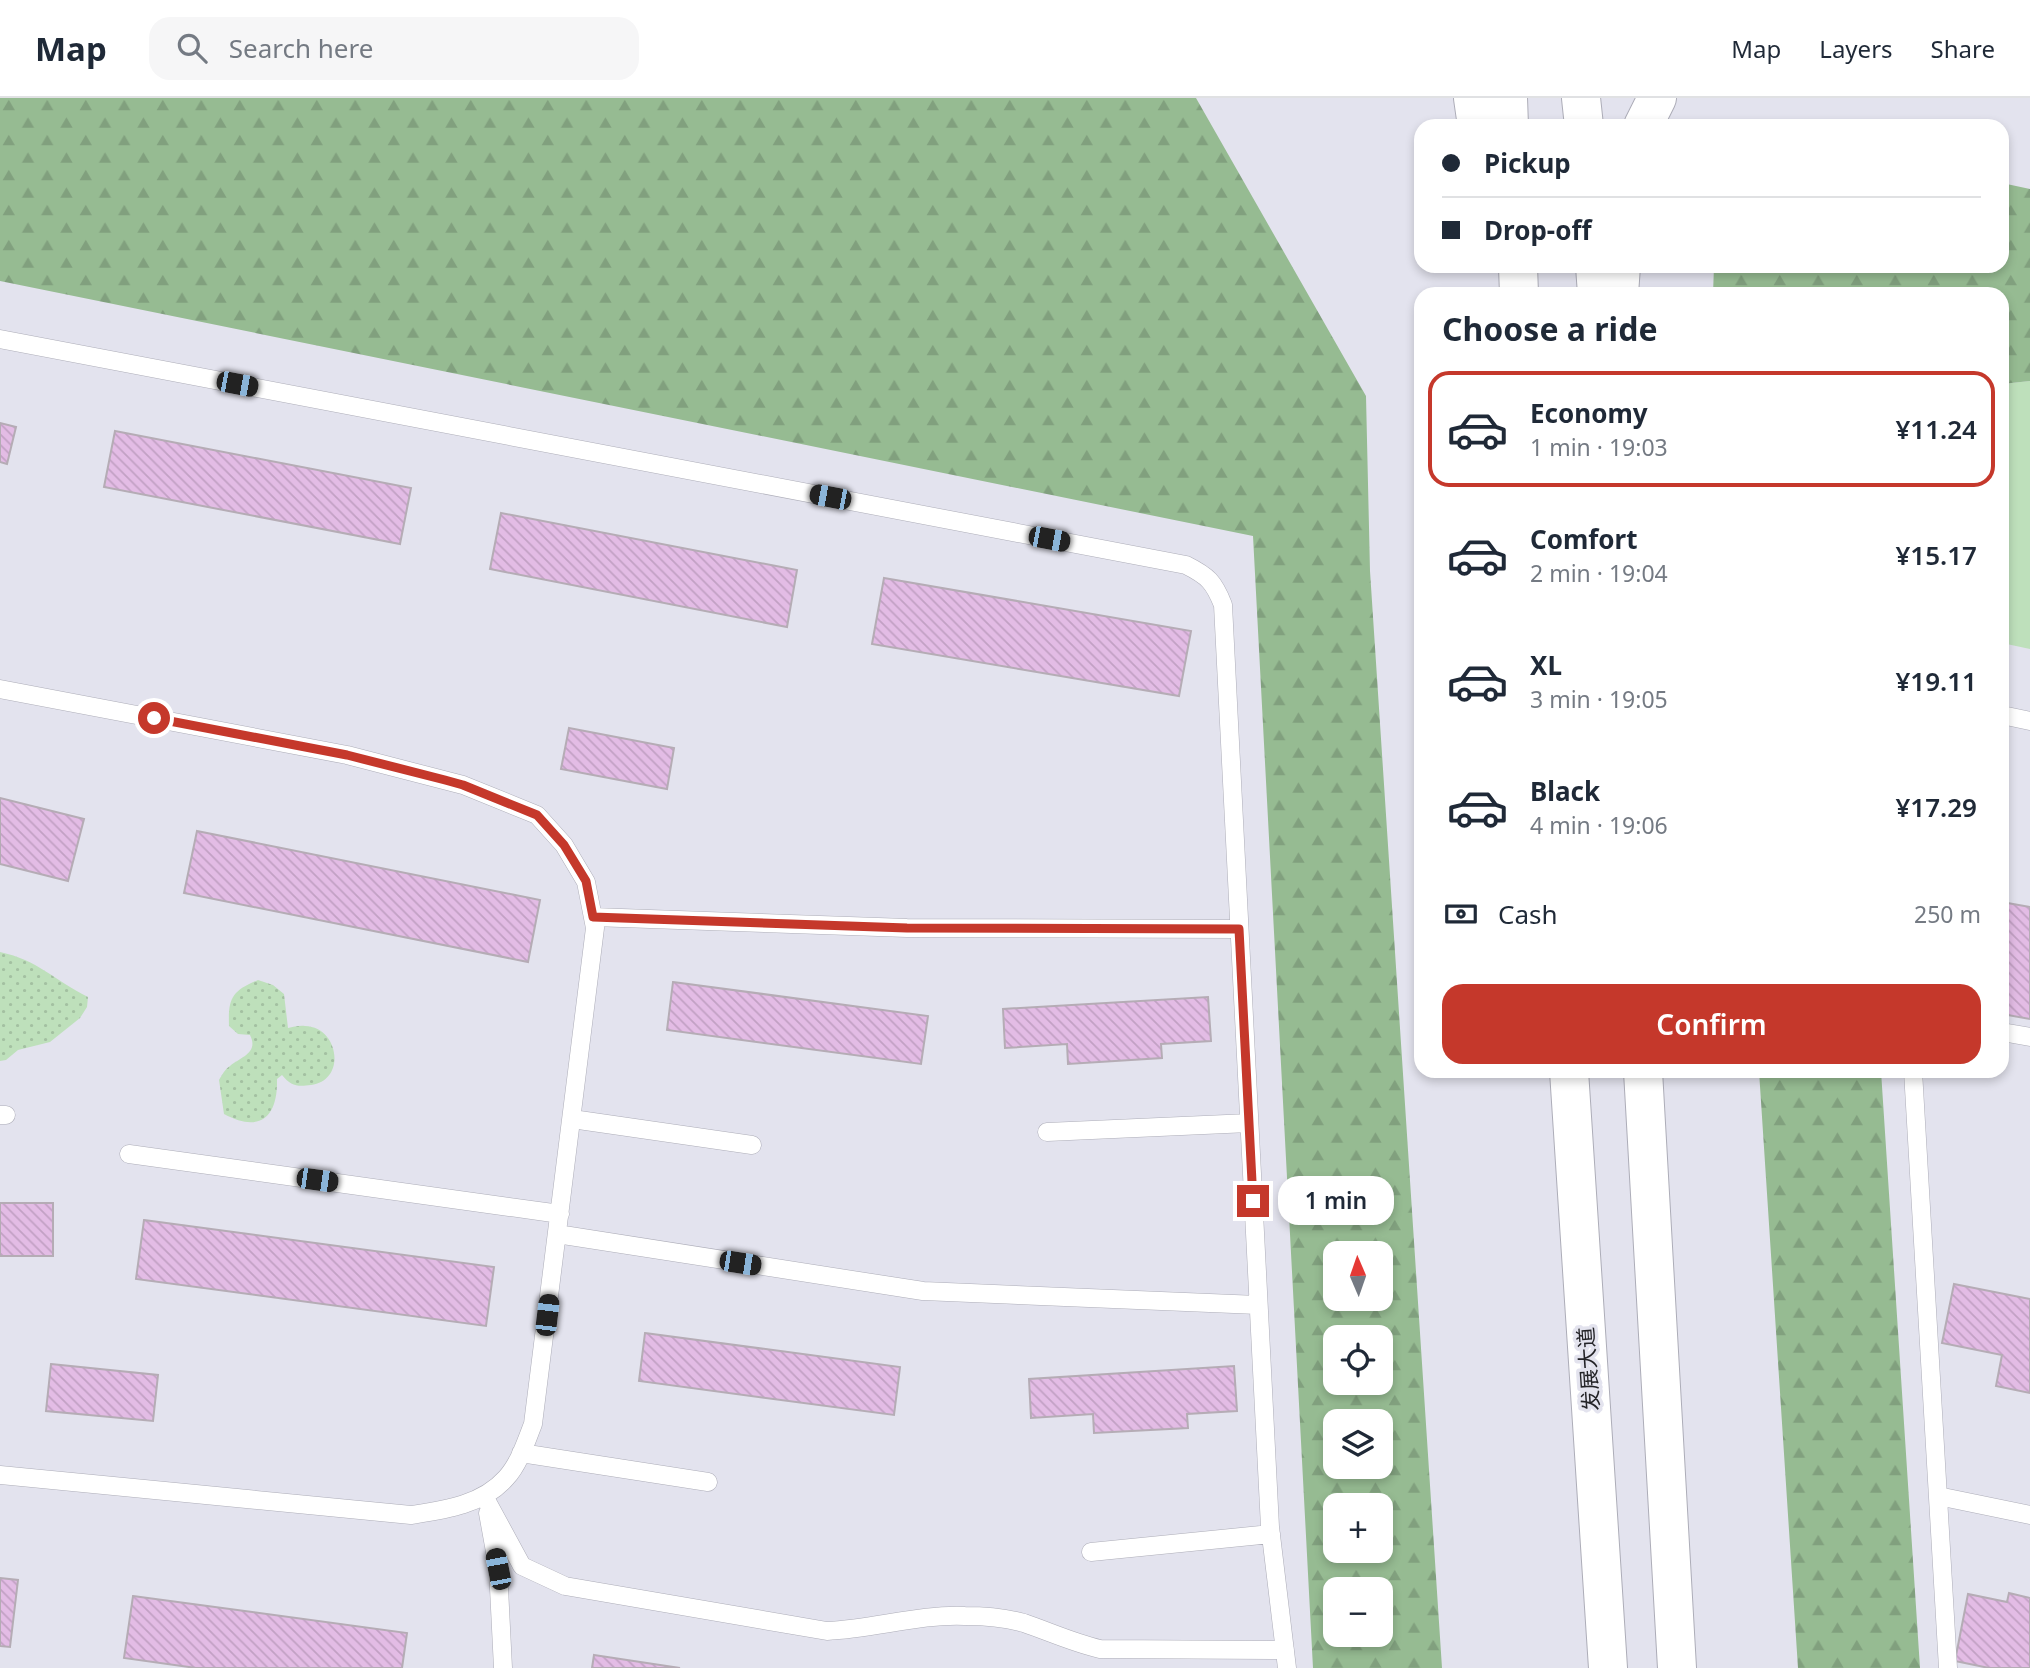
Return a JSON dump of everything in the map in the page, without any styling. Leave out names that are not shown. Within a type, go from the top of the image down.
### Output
[{"type":"main road","points":[[1473,98],[1476,119]]},
{"type":"main road","points":[[1508,98],[1509,119]]},
{"type":"main road","points":[[1581,98],[1583,119]]},
{"type":"main road","points":[[1646,119],[1657,98]]},
{"type":"main road","name":"发展大道","points":[[1569,1078],[1608,1668]]},
{"type":"main road","points":[[1643,1078],[1677,1668]]},
{"type":"lane","points":[[0,339],[1186,565],[1204,575],[1216,587],[1223,605],[1271,1534],[1286,1659],[1100,1649],[1077,1644],[1021,1622],[967,1616],[930,1617],[860,1630],[827,1631],[565,1586],[522,1566],[484,1496]]},
{"type":"lane","points":[[0,689],[347,755],[463,785],[537,815],[564,845],[586,881],[595,928],[533,1424],[507,1478],[484,1496],[451,1509],[411,1515],[0,1475]]},
{"type":"lane","points":[[2009,716],[2030,721]]},
{"type":"lane","points":[[593,917],[907,928],[1239,929]]},
{"type":"lane","points":[[2009,1033],[2030,1037]]},
{"type":"lane","points":[[1913,1078],[1948,1668]]},
{"type":"lane","points":[[572,1119],[752,1145]]},
{"type":"lane","points":[[1047,1132],[1249,1123]]},
{"type":"lane","points":[[129,1154],[560,1214]]},
{"type":"lane","points":[[557,1234],[923,1291],[1258,1305]]},
{"type":"lane","points":[[521,1453],[708,1482]]},
{"type":"lane","points":[[484,1496],[498,1569],[503,1668]]},
{"type":"lane","points":[[1938,1496],[2030,1515]]},
{"type":"lane","points":[[1091,1552],[1271,1534]]},
{"type":"green space","points":[[0,98],[1196,98],[1366,396],[1370,571],[1442,1668],[1313,1668],[1253,536],[0,281]]},
{"type":"green space","points":[[2009,184],[2030,189],[2030,381],[2009,383],[2009,287],[1713,287],[1714,273],[2009,273]]},
{"type":"green space","points":[[2030,381],[2030,649],[2009,644],[2009,383]]},
{"type":"green space","points":[[0,952],[36,965],[88,997],[87,1007],[80,1018],[50,1042],[18,1050],[6,1060],[0,1061]]},
{"type":"green space","points":[[258,980],[273,985],[284,994],[288,1028],[305,1026],[325,1035],[331,1044],[334,1064],[330,1074],[311,1085],[295,1085],[282,1075],[277,1079],[274,1104],[270,1112],[256,1122],[247,1122],[224,1114],[219,1080],[227,1069],[251,1050],[250,1035],[238,1034],[229,1026],[229,1009],[237,992]]},
{"type":"green space","points":[[1759,1078],[1881,1078],[1920,1668],[1798,1668]]},
{"type":"building","points":[[0,423],[16,427],[7,464],[0,462]]},
{"type":"building","points":[[115,431],[411,488],[400,544],[104,487]]},
{"type":"building","points":[[501,513],[797,570],[787,627],[490,569]]},
{"type":"building","points":[[884,578],[1191,631],[1179,696],[872,644]]},
{"type":"building","points":[[569,728],[674,748],[667,789],[561,769]]},
{"type":"building","points":[[0,798],[84,819],[68,881],[0,864]]},
{"type":"building","points":[[197,831],[540,900],[528,962],[184,893]]},
{"type":"building","points":[[2009,903],[2030,907],[2030,1019],[2009,1015]]},
{"type":"building","points":[[673,982],[928,1016],[921,1064],[667,1030]]},
{"type":"building","points":[[1208,997],[1211,1041],[1161,1044],[1162,1058],[1068,1064],[1067,1044],[1005,1048],[1003,1009]]},
{"type":"building","points":[[0,1203],[53,1203],[53,1256],[0,1256]]},
{"type":"building","points":[[144,1220],[494,1267],[486,1326],[136,1279]]},
{"type":"building","points":[[1954,1284],[2030,1299],[2030,1393],[1996,1386],[2002,1355],[1942,1343]]},
{"type":"building","points":[[645,1333],[900,1367],[894,1415],[639,1381]]},
{"type":"building","points":[[51,1364],[158,1375],[153,1421],[46,1411]]},
{"type":"building","points":[[1234,1366],[1237,1411],[1187,1414],[1188,1428],[1094,1433],[1093,1414],[1031,1418],[1029,1379]]},
{"type":"building","points":[[0,1578],[18,1580],[10,1647],[0,1646]]},
{"type":"building","points":[[2009,1593],[2030,1598],[2030,1668],[1989,1668],[1955,1661],[1968,1594],[2007,1602]]},
{"type":"building","points":[[133,1596],[407,1633],[402,1668],[196,1668],[124,1658]]},
{"type":"building","points":[[594,1655],[680,1668],[592,1668]]},
{"type":"route","points":[[154,718],[347,755],[463,785],[537,815],[564,845],[586,881],[593,917],[907,928],[1239,929],[1253,1201]]}]
